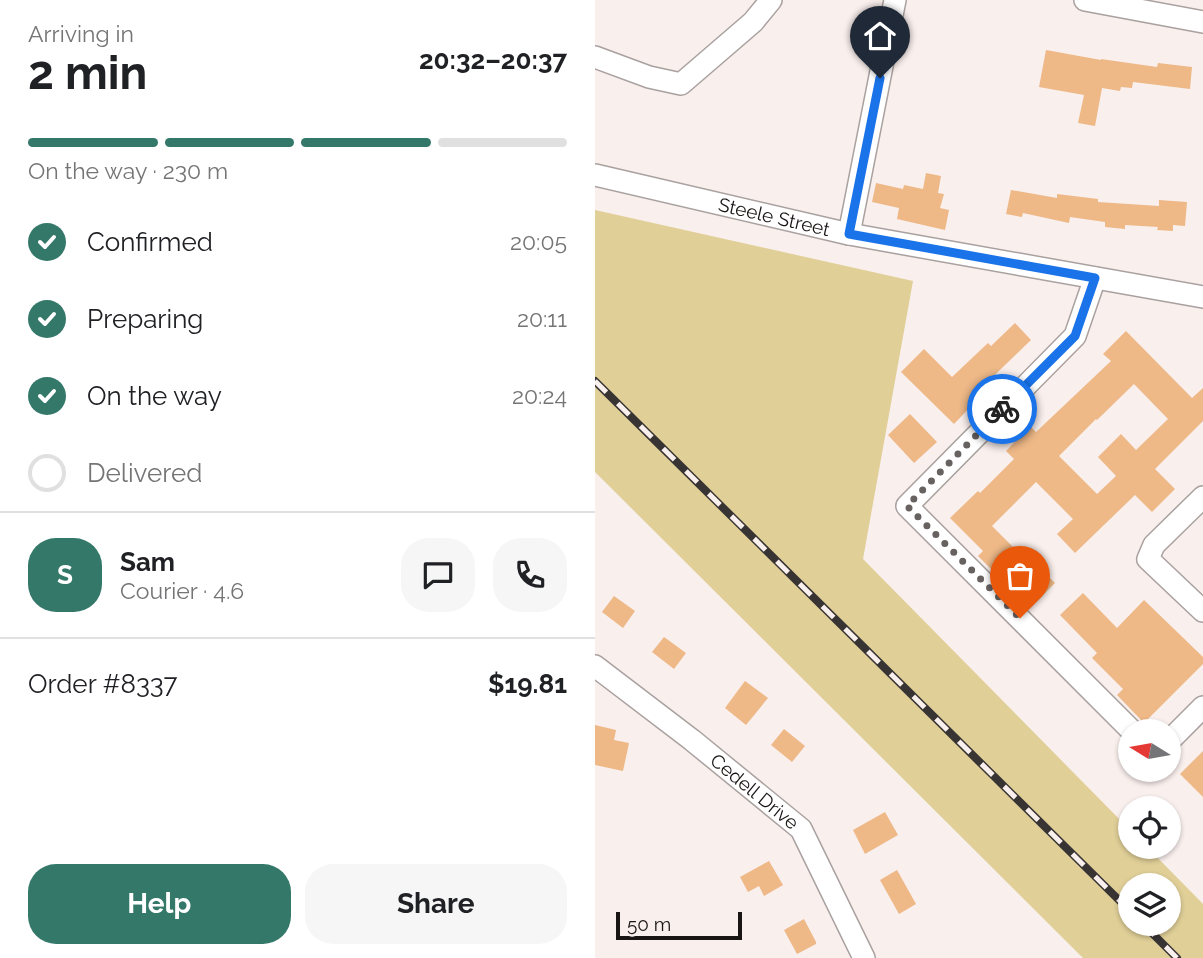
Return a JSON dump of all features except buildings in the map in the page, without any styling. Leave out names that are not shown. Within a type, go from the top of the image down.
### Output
[{"type":"street","points":[[595,57],[649,77],[681,84],[753,22],[772,0]]},
{"type":"street","points":[[849,234],[895,0]]},
{"type":"street","points":[[1085,0],[1203,22]]},
{"type":"street","name":"Steele Street","points":[[595,175],[849,234],[1203,297]]},
{"type":"street","points":[[1095,278],[1075,336],[907,506],[1120,719]]},
{"type":"street","points":[[1203,497],[1154,545],[1148,559],[1203,611]]},
{"type":"street","name":"Cedell Drive","points":[[595,666],[692,740],[801,829],[865,958]]},
{"type":"street","points":[[1181,729],[1203,707]]},
{"type":"shaded area","points":[[595,210],[913,281],[863,559],[1118,818],[1118,859],[1159,859],[1173,873],[1118,873],[1118,936],[1181,936],[1181,882],[1203,904],[1203,958],[1083,958],[595,472]]},
{"type":"railway","points":[[595,381],[1118,899]]},
{"type":"railway","points":[[1155,936],[1177,958]]},
{"type":"way so far","points":[[1002,409],[907,506],[1020,618]]},
{"type":"route","points":[[880,78],[849,234],[1095,278],[1075,336],[1002,409]]}]
